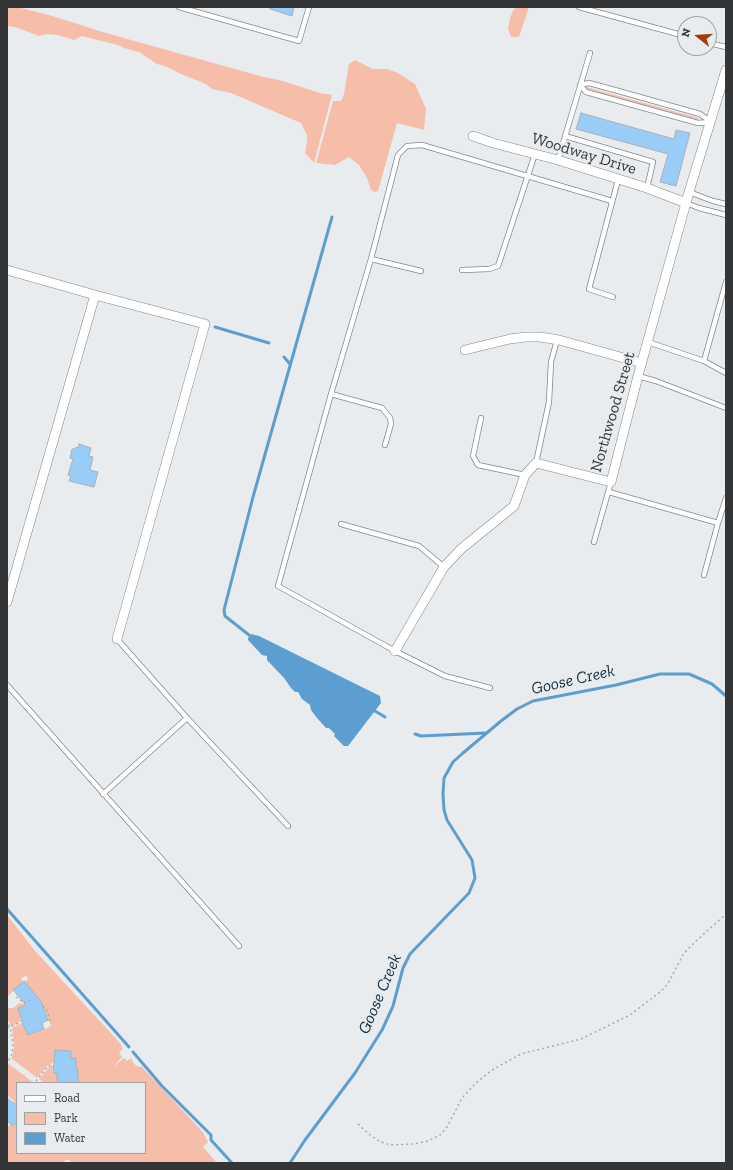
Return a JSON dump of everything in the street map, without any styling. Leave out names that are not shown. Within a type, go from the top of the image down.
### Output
[{"type":"street","name":"Northwood Street","points":[[536,463],[611,482],[638,376],[689,192],[726,70]]},
{"type":"street","name":"Woodway Drive","points":[[473,136],[493,144],[558,160],[647,188],[686,203]]},
{"type":"street","points":[[7,270],[205,324],[117,639]]},
{"type":"street","points":[[7,602],[95,295]]},
{"type":"street","points":[[465,350],[510,339],[540,337],[557,340],[642,363]]},
{"type":"street","points":[[395,651],[444,567],[461,549],[514,506],[525,475],[536,463]]},
{"type":"lane","points":[[180,7],[299,41],[309,7]]},
{"type":"lane","points":[[579,7],[677,34]]},
{"type":"lane","points":[[558,160],[590,53]]},
{"type":"lane","points":[[580,85],[589,82],[700,114],[711,122]]},
{"type":"lane","points":[[580,85],[586,92],[698,124],[711,122]]},
{"type":"lane","points":[[565,136],[653,162],[647,188]]},
{"type":"lane","points":[[490,688],[445,676],[395,651],[278,586],[331,394],[371,259],[398,155],[407,146],[422,145],[612,201]]},
{"type":"lane","points":[[462,270],[489,269],[498,266],[535,154]]},
{"type":"lane","points":[[613,297],[589,289],[618,180]]},
{"type":"lane","points":[[689,192],[726,204]]},
{"type":"lane","points":[[686,203],[726,215]]},
{"type":"lane","points":[[371,259],[420,271]]},
{"type":"lane","points":[[704,361],[726,282]]},
{"type":"lane","points":[[536,463],[549,402],[551,362],[557,340]]},
{"type":"lane","points":[[648,342],[704,361],[726,373]]},
{"type":"lane","points":[[638,376],[656,381],[726,408]]},
{"type":"lane","points":[[331,394],[382,408],[390,418],[391,424],[385,445]]},
{"type":"lane","points":[[481,418],[472,456],[478,465],[525,475]]},
{"type":"lane","points":[[594,542],[611,482]]},
{"type":"lane","points":[[609,492],[718,523]]},
{"type":"lane","points":[[704,574],[726,498]]},
{"type":"lane","points":[[342,524],[419,546],[444,567]]},
{"type":"lane","points":[[117,639],[187,718],[288,826]]},
{"type":"lane","points":[[7,685],[239,946]]},
{"type":"lane","points":[[103,794],[187,718]]},
{"type":"path","points":[[358,1124],[379,1141],[390,1145],[414,1144],[428,1141],[440,1135],[447,1127],[462,1098],[476,1083],[492,1070],[521,1054],[581,1039],[630,1015],[660,992],[667,985],[684,954],[726,914]]},
{"type":"path","points":[[16,997],[24,1003],[30,1000]]},
{"type":"path","points":[[43,1006],[46,1009],[50,1019],[49,1020]]},
{"type":"path","points":[[7,1020],[13,1041],[12,1054],[7,1064]]},
{"type":"path","points":[[7,1028],[21,1022]]},
{"type":"path","points":[[36,1081],[48,1066],[53,1065]]},
{"type":"green space","points":[[7,7],[17,7],[49,15],[106,33],[283,81],[323,94],[332,95],[314,163],[305,153],[307,135],[301,123],[231,93],[212,89],[206,84],[157,64],[139,52],[118,45],[82,36],[74,40],[58,35],[46,34],[39,36],[15,27],[7,26]]},
{"type":"green space","points":[[518,7],[529,7],[519,37],[511,37],[508,29],[510,18],[514,9]]},
{"type":"green space","points":[[355,60],[373,69],[387,69],[398,73],[415,84],[426,109],[424,130],[397,123],[378,191],[375,192],[371,190],[367,178],[359,165],[349,157],[335,165],[316,163],[333,101],[341,101],[344,94],[349,64]]},
{"type":"green space","points":[[586,87],[698,118],[699,120],[586,89]]},
{"type":"green space","points":[[7,915],[36,952],[120,1043],[123,1049],[119,1053],[122,1057],[113,1067],[124,1058],[127,1061],[131,1058],[136,1066],[142,1067],[203,1132],[208,1142],[203,1147],[217,1163],[72,1163],[69,1160],[66,1160],[62,1163],[7,1163],[7,1128],[10,1124],[13,1126],[16,1122],[16,1154],[146,1154],[146,1082],[78,1082],[76,1059],[71,1058],[71,1051],[55,1051],[54,1062],[47,1066],[37,1078],[11,1058],[13,1055],[14,1046],[12,1028],[21,1023],[29,1035],[51,1026],[41,1000],[35,1002],[32,991],[25,982],[28,979],[26,975],[21,979],[23,982],[7,997]]},
{"type":"green space","points":[[20,1003],[29,1003],[25,1004],[20,1015],[21,1021],[11,1026],[7,1017],[7,1008],[13,1008]]},
{"type":"green space","points":[[9,1064],[33,1082],[16,1082],[16,1105],[13,1103],[14,1101],[7,1095],[7,1066]]},
{"type":"green space","points":[[50,1066],[53,1066],[52,1073],[57,1073],[57,1082],[43,1082],[39,1079]]},
{"type":"water","points":[[251,634],[259,636],[380,696],[381,703],[348,746],[344,746],[334,736],[335,734],[329,728],[326,728],[311,710],[310,705],[302,699],[298,692],[295,692],[291,688],[267,660],[267,656],[262,655],[248,640]]},
{"type":"building","points":[[270,7],[294,7],[292,16],[270,9]]},
{"type":"building","points":[[581,113],[674,139],[676,130],[690,133],[676,186],[660,182],[668,154],[576,129]]},
{"type":"building","points":[[79,444],[91,448],[89,456],[93,457],[90,470],[98,472],[94,487],[69,481],[71,476],[68,475],[73,459],[70,458],[72,449],[75,449],[76,447],[78,448]]},
{"type":"building","points":[[24,981],[41,1001],[48,1020],[42,1023],[44,1029],[28,1035],[23,1025],[18,1008],[26,1005],[13,990]]},
{"type":"building","points":[[55,1050],[71,1051],[71,1058],[76,1058],[78,1082],[57,1082],[57,1073],[53,1073]]},
{"type":"building","points":[[7,1098],[16,1105],[16,1122],[13,1126],[7,1121]]},
{"type":"waterway","points":[[249,635],[225,616],[224,610],[253,497],[332,217]]},
{"type":"waterway","points":[[215,327],[269,343]]},
{"type":"waterway","points":[[284,357],[290,364]]},
{"type":"waterway","name":"Goose Creek","points":[[290,1163],[305,1140],[355,1073],[382,1030],[393,1006],[403,968],[410,954],[469,893],[475,878],[472,860],[447,820],[444,810],[444,778],[453,762],[501,721],[517,709],[533,701],[616,685],[660,674],[689,674],[712,684],[726,696]]},
{"type":"waterway","points":[[375,711],[385,717]]},
{"type":"waterway","points":[[415,734],[421,736],[486,733]]},
{"type":"waterway","points":[[7,909],[129,1047]]},
{"type":"waterway","points":[[133,1052],[162,1086],[211,1135],[211,1140],[232,1163]]}]
